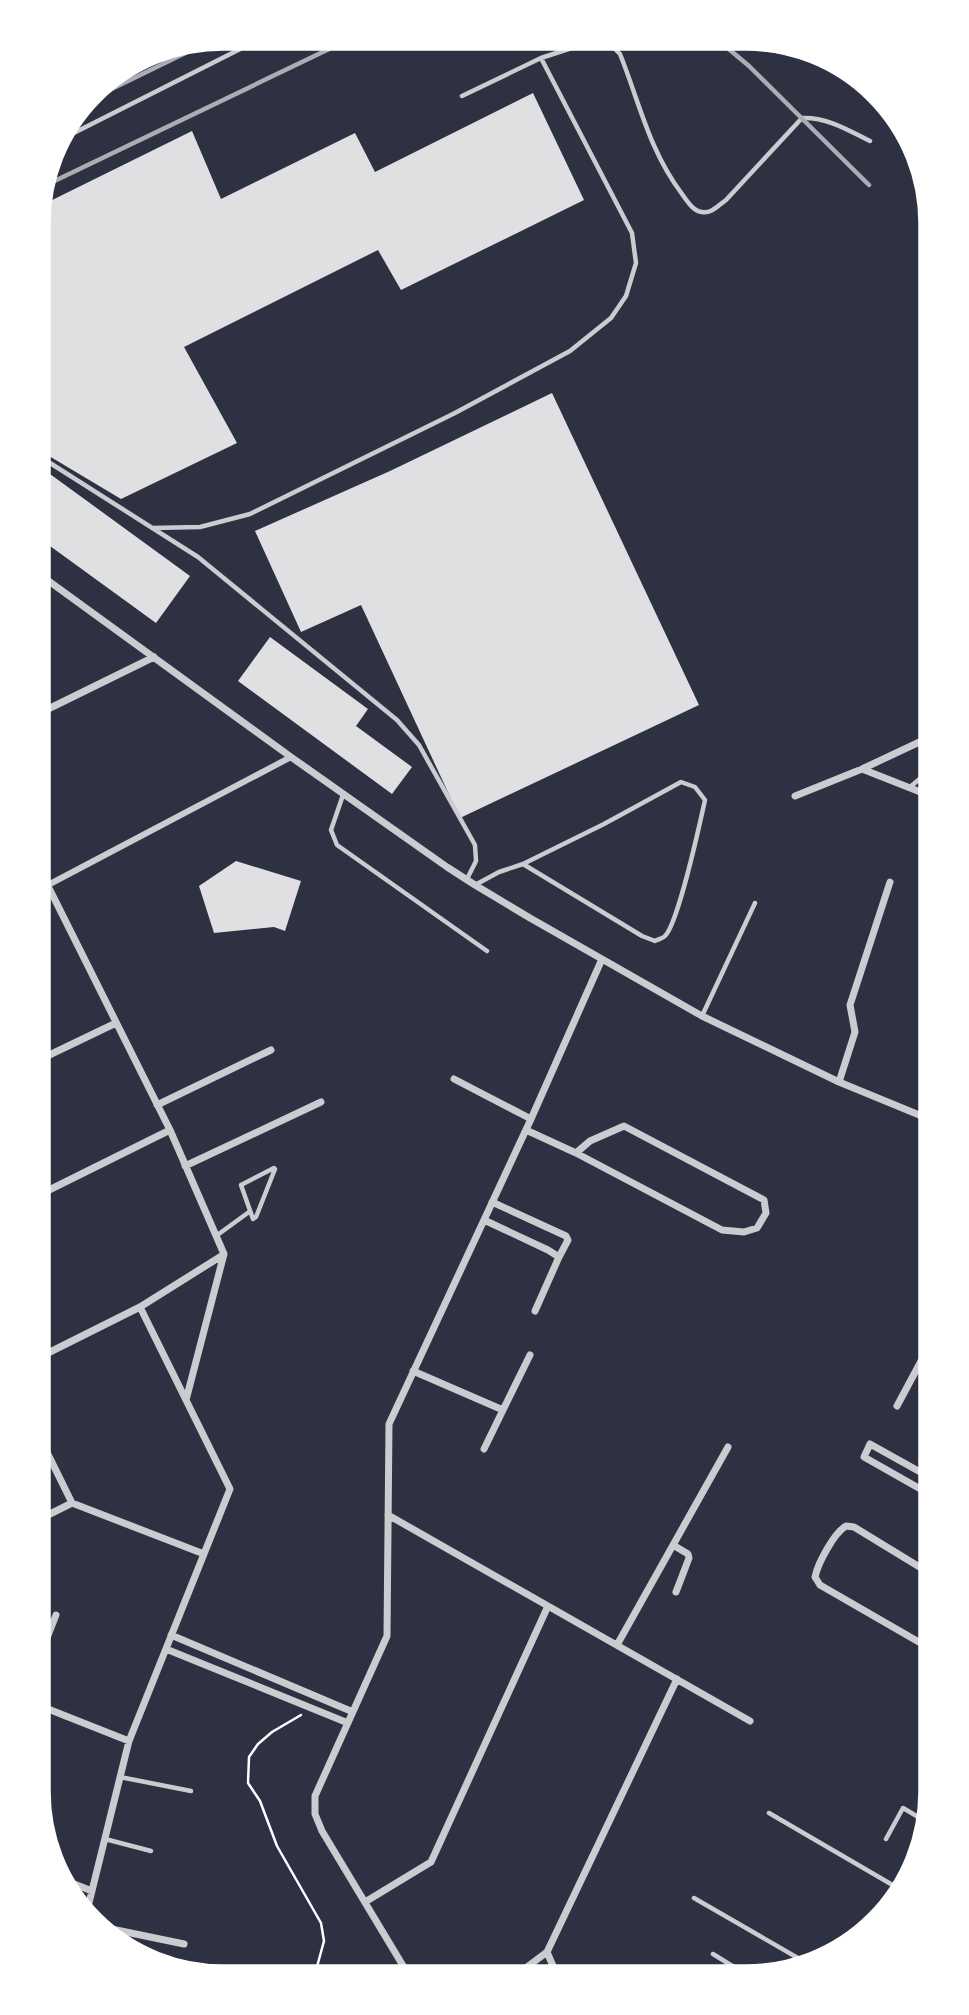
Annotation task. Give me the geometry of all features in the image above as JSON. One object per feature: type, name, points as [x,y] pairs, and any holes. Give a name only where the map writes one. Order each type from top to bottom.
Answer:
[{"type":"street","points":[[49,581],[291,757],[475,885],[702,1016],[839,1082],[920,1115]]},
{"type":"street","points":[[49,709],[154,657]]},
{"type":"street","points":[[795,796],[920,742]]},
{"type":"street","points":[[49,883],[291,757]]},
{"type":"street","points":[[862,769],[920,792]]},
{"type":"street","points":[[839,1082],[855,1032],[850,1005],[891,882]]},
{"type":"street","points":[[49,896],[170,1130],[224,1254],[186,1401]]},
{"type":"street","points":[[403,1966],[322,1831],[314,1814],[315,1796],[387,1636],[389,1424],[526,1130],[602,959]]},
{"type":"street","points":[[49,1055],[116,1023]]},
{"type":"street","points":[[157,1105],[271,1050]]},
{"type":"street","points":[[454,1079],[531,1119]]},
{"type":"street","points":[[185,1166],[321,1102]]},
{"type":"street","points":[[526,1130],[576,1153],[722,1230],[744,1233],[757,1228],[766,1213],[764,1200],[624,1126],[590,1141],[576,1153]]},
{"type":"street","points":[[49,1190],[170,1130]]},
{"type":"street","points":[[492,1202],[566,1236],[568,1240],[535,1311]]},
{"type":"street","points":[[484,1220],[559,1257]]},
{"type":"street","points":[[49,1352],[140,1307],[224,1254]]},
{"type":"street","points":[[89,1903],[129,1741],[230,1489],[140,1307]]},
{"type":"street","points":[[484,1449],[530,1355]]},
{"type":"street","points":[[897,1406],[920,1363]]},
{"type":"street","points":[[413,1371],[503,1410]]},
{"type":"street","points":[[920,1472],[870,1444],[864,1457],[920,1489]]},
{"type":"street","points":[[617,1645],[728,1447]]},
{"type":"street","points":[[49,1456],[72,1503],[204,1554]]},
{"type":"street","points":[[49,1514],[72,1503]]},
{"type":"street","points":[[388,1515],[750,1721]]},
{"type":"street","points":[[920,1567],[854,1527],[846,1526],[839,1530],[815,1577],[820,1585],[920,1643]]},
{"type":"street","points":[[673,1545],[688,1554],[689,1558],[676,1592]]},
{"type":"street","points":[[365,1902],[431,1862],[548,1606]]},
{"type":"street","points":[[49,1633],[56,1615]]},
{"type":"street","points":[[171,1635],[353,1712]]},
{"type":"street","points":[[166,1649],[348,1723]]},
{"type":"street","points":[[528,1966],[547,1952],[677,1679]]},
{"type":"street","points":[[49,1709],[129,1741]]},
{"type":"street","points":[[76,1885],[92,1891]]},
{"type":"street","points":[[117,1930],[184,1944]]},
{"type":"street","points":[[547,1952],[553,1966]]},
{"type":"lane","points":[[74,133],[240,49]]},
{"type":"lane","points":[[462,96],[541,58],[569,49]]},
{"type":"lane","points":[[615,49],[620,54],[654,149],[693,208],[702,212],[712,211],[726,200],[802,118],[827,121],[870,141]]},
{"type":"lane","points":[[152,528],[200,527],[250,514],[455,413],[559,357],[611,318],[626,296],[636,263],[632,233],[541,58]]},
{"type":"lane","points":[[49,462],[198,557],[397,720],[419,745],[475,845],[476,861],[467,880]]},
{"type":"lane","points":[[909,787],[920,779]]},
{"type":"lane","points":[[475,885],[604,824],[681,782],[695,787],[705,800],[670,927],[664,937],[655,941],[642,936],[523,864]]},
{"type":"lane","points":[[343,794],[331,830],[337,845],[487,951]]},
{"type":"lane","points":[[702,1016],[755,903]]},
{"type":"lane","points":[[274,1168],[255,1219],[249,1212],[240,1185],[274,1168]]},
{"type":"lane","points":[[216,1236],[249,1212]]},
{"type":"lane","points":[[120,1777],[191,1791]]},
{"type":"lane","points":[[886,1839],[903,1808],[918,1817]]},
{"type":"lane","points":[[769,1813],[890,1889]]},
{"type":"lane","points":[[105,1839],[151,1851]]},
{"type":"lane","points":[[694,1898],[798,1958]]},
{"type":"lane","points":[[713,1954],[732,1966]]},
{"type":"path","points":[[313,1709],[272,1732],[258,1744],[249,1758],[248,1783],[260,1801],[277,1846],[321,1923],[324,1941],[317,1966]]},
{"type":"building","points":[[533,93],[584,200],[401,290],[378,250],[184,347],[237,443],[121,499],[49,456],[50,201],[192,131],[221,199],[355,133],[375,172]]},
{"type":"building","points":[[552,393],[699,705],[460,818],[361,605],[301,632],[255,531],[390,471]]},
{"type":"building","points":[[49,473],[190,576],[156,623],[49,545]]},
{"type":"building","points":[[270,637],[368,709],[356,726],[412,767],[392,794],[238,681]]},
{"type":"building","points":[[236,861],[301,881],[285,931],[274,927],[214,933],[199,886]]},
{"type":"railway","points":[[54,181],[329,49]]},
{"type":"railway","points":[[729,49],[869,185]]},
{"type":"railway","points":[[112,89],[185,53]]}]
